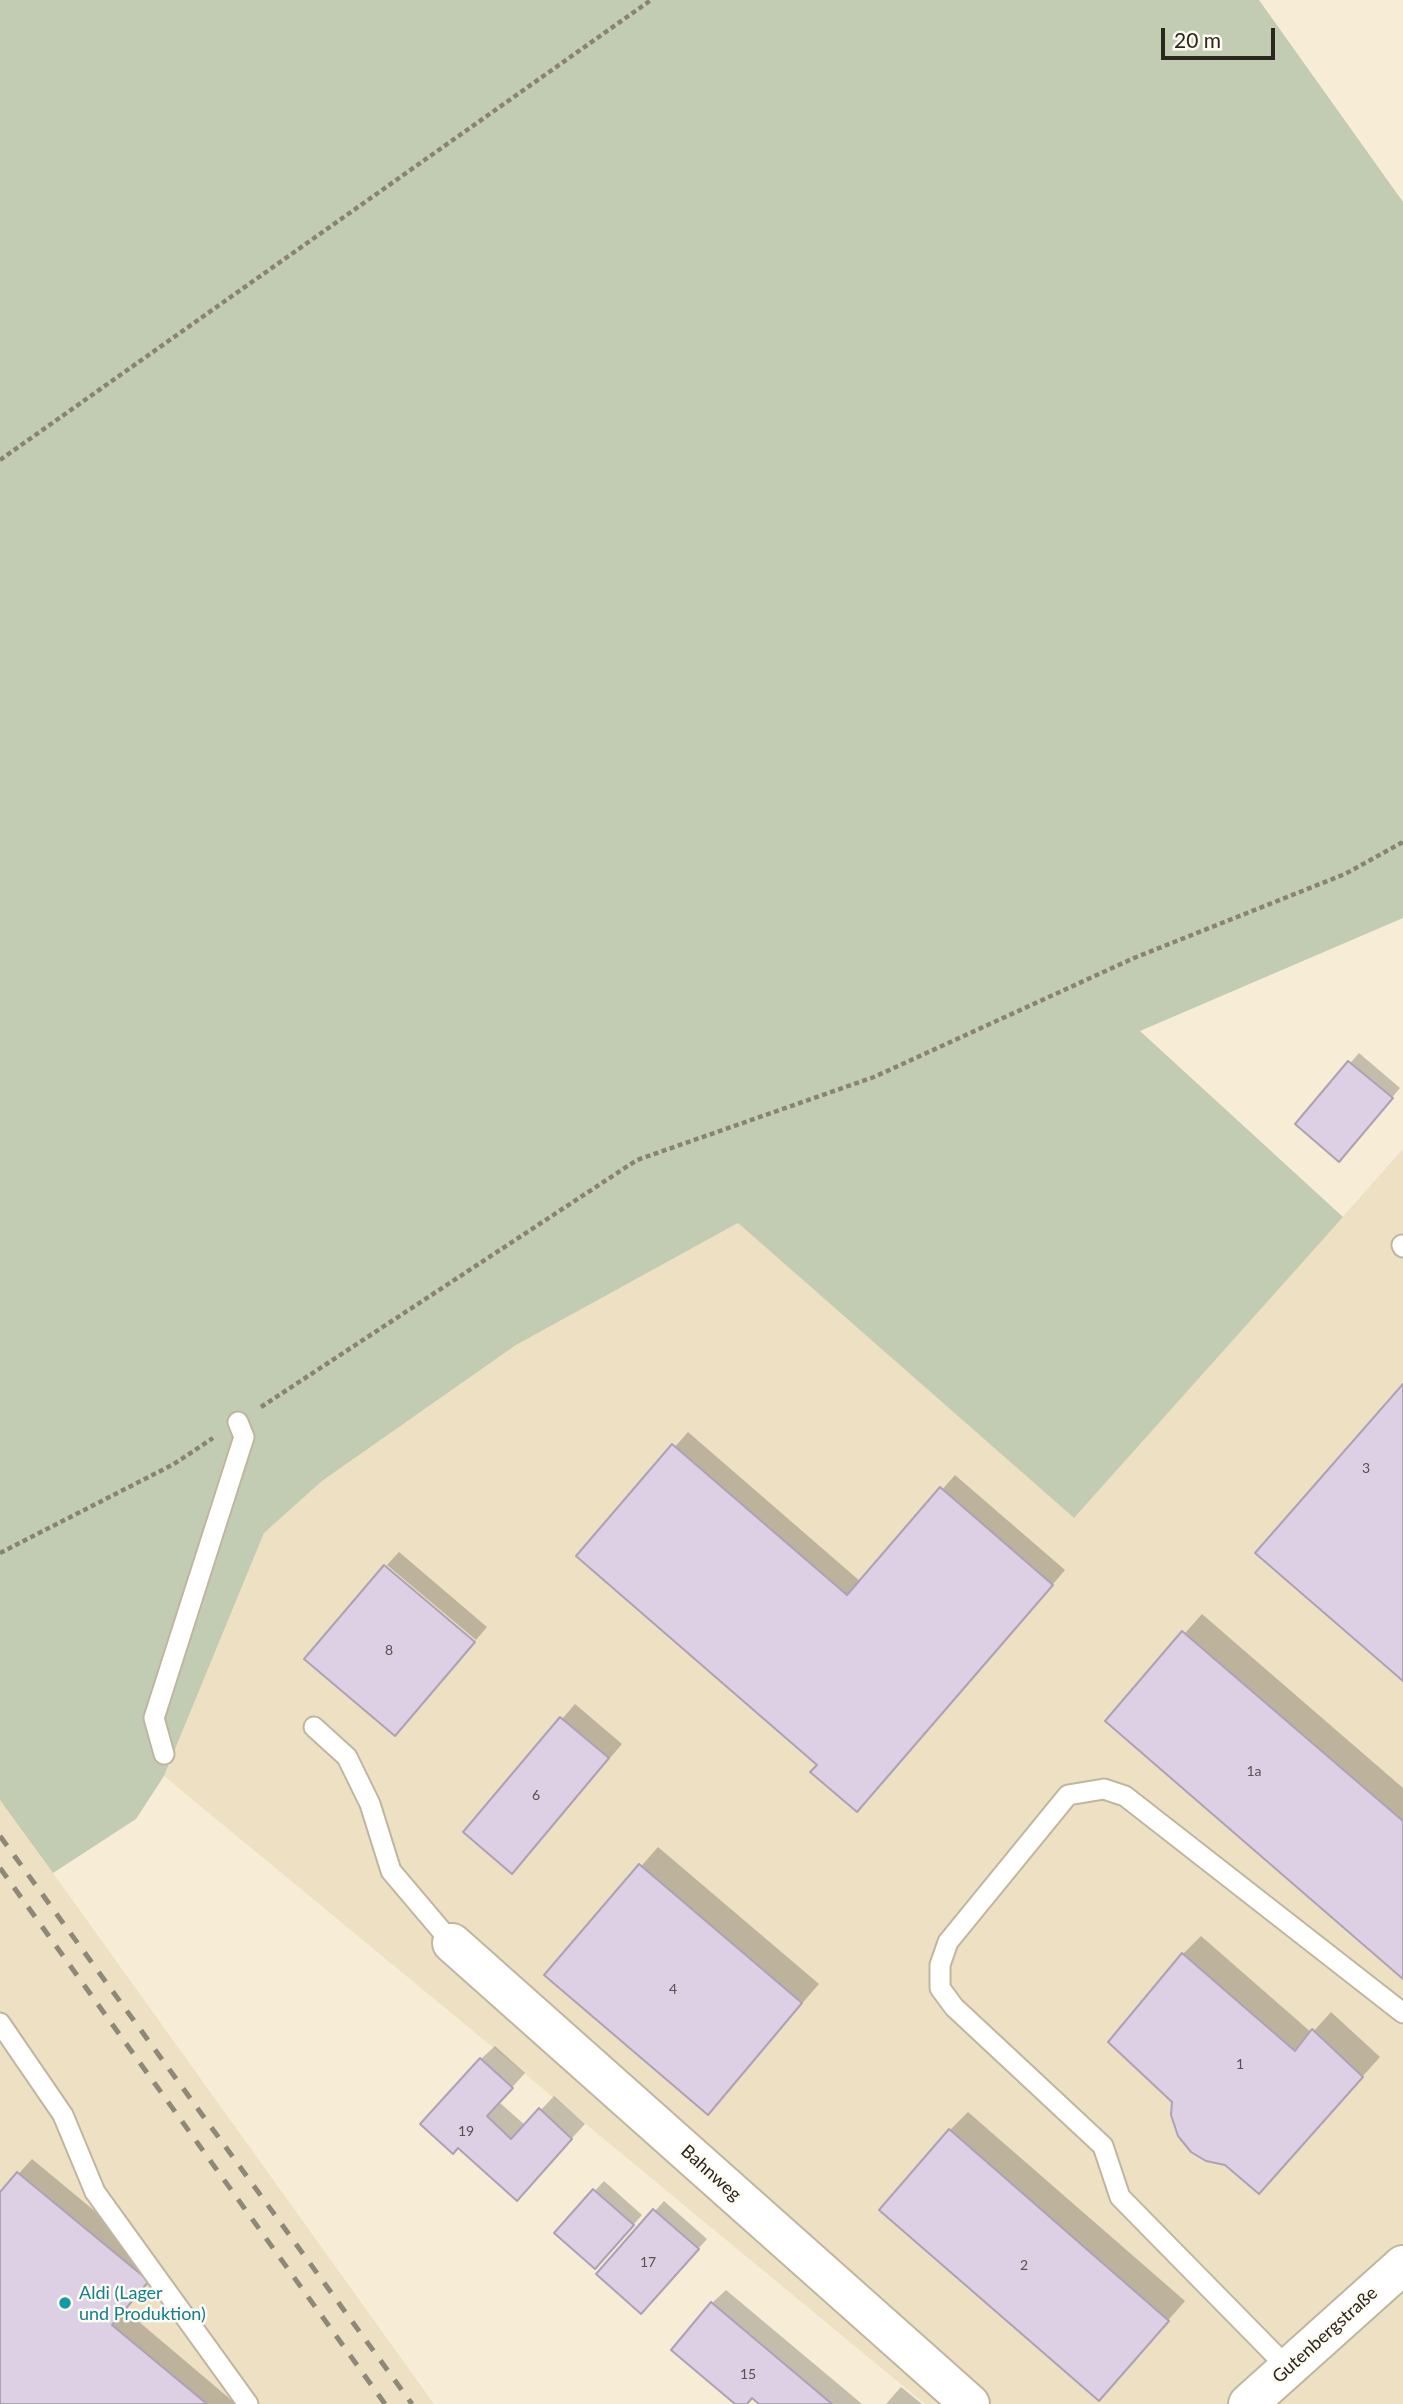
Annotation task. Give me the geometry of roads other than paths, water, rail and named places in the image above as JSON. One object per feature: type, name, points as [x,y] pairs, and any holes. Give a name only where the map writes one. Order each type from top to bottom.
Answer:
[{"type":"street","name":"Bahnweg","points":[[452,1943],[970,2404]]},
{"type":"street","name":"Gutenbergstraße","points":[[1248,2404],[1403,2265]]},
{"type":"lane","points":[[164,1754],[154,1718],[244,1437],[238,1422]]},
{"type":"lane","points":[[314,1727],[347,1757],[370,1804],[391,1871],[452,1943]]},
{"type":"lane","points":[[1288,2368],[1120,2197],[1103,2146],[954,2007],[940,1988],[940,1965],[948,1942],[1068,1795],[1104,1788],[1125,1796],[1403,2014]]},
{"type":"lane","points":[[0,2023],[63,2115],[95,2192],[248,2404]]},
{"type":"railway","points":[[0,1836],[412,2404]]},
{"type":"railway","points":[[0,1868],[385,2404]]},
{"type":"place","name":"Aldi (Lager und Produktion)","points":[[65,2303]]}]
